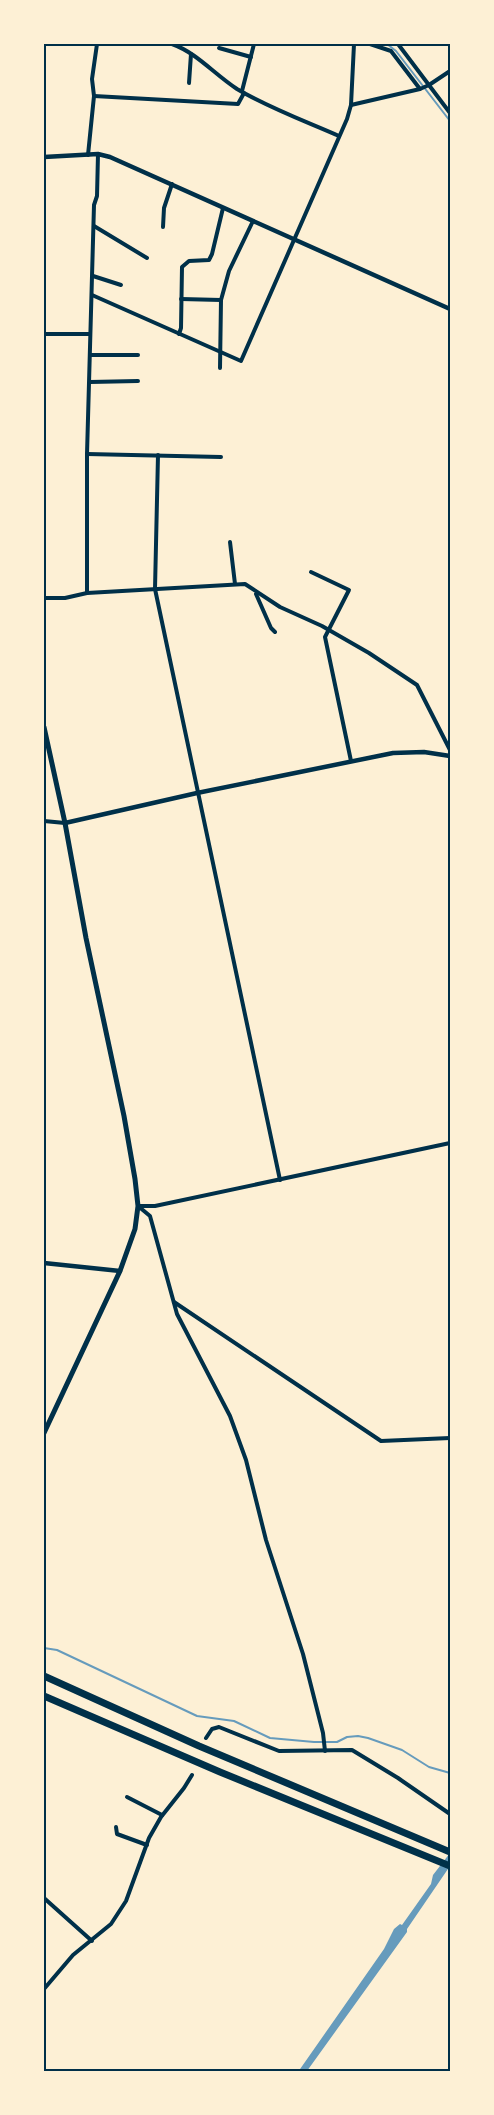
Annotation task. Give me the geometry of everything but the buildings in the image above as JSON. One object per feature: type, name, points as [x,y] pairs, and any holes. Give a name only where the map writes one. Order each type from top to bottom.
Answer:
[{"type":"highway","points":[[44,1676],[199,1746],[450,1852]]},
{"type":"highway","points":[[44,1696],[450,1866]]},
{"type":"main road","points":[[44,727],[124,1116],[138,1206],[135,1229],[120,1271],[44,1433]]},
{"type":"street","points":[[88,156],[94,96],[92,79],[97,44]]},
{"type":"street","points":[[172,44],[191,53],[243,92],[339,136]]},
{"type":"street","points":[[94,96],[237,104],[243,92],[254,44]]},
{"type":"street","points":[[92,295],[241,361],[351,105],[354,44]]},
{"type":"street","points":[[370,44],[391,51],[424,87],[448,107],[450,113]]},
{"type":"street","points":[[398,44],[424,87]]},
{"type":"street","points":[[450,44],[450,54]]},
{"type":"street","points":[[219,48],[250,57]]},
{"type":"street","points":[[189,83],[191,53]]},
{"type":"street","points":[[351,105],[424,87],[450,71]]},
{"type":"street","points":[[87,593],[90,334],[98,154]]},
{"type":"street","points":[[44,157],[98,154],[110,157],[450,309]]},
{"type":"street","points":[[163,227],[164,208],[173,184]]},
{"type":"street","points":[[179,334],[182,328],[182,267],[189,261],[209,260],[223,208]]},
{"type":"street","points":[[220,368],[221,300],[229,271],[253,221]]},
{"type":"street","points":[[94,225],[147,258]]},
{"type":"street","points":[[93,276],[121,285]]},
{"type":"street","points":[[181,298],[221,300]]},
{"type":"street","points":[[44,334],[90,334]]},
{"type":"street","points":[[90,356],[138,355]]},
{"type":"street","points":[[90,382],[138,381]]},
{"type":"street","points":[[87,454],[220,457]]},
{"type":"street","points":[[158,455],[155,589],[280,1180]]},
{"type":"street","points":[[230,542],[236,584]]},
{"type":"street","points":[[311,572],[349,590],[325,637],[351,761]]},
{"type":"street","points":[[44,598],[65,598],[87,593],[245,584],[280,607],[328,630],[417,685],[450,750]]},
{"type":"street","points":[[256,593],[271,628],[275,632]]},
{"type":"street","points":[[44,821],[65,823],[351,761],[410,752],[450,756]]},
{"type":"street","points":[[138,1206],[155,1206],[450,1143]]},
{"type":"street","points":[[138,1206],[150,1216],[173,1302],[230,1416],[246,1460],[266,1540],[303,1654],[323,1733],[325,1750]]},
{"type":"street","points":[[44,1263],[120,1271]]},
{"type":"street","points":[[173,1302],[381,1441],[450,1438]]},
{"type":"street","points":[[206,1737],[212,1729],[219,1727],[279,1751],[352,1750],[450,1814]]},
{"type":"street","points":[[44,1989],[73,1956],[111,1924],[126,1901],[147,1845],[162,1815],[192,1775]]},
{"type":"street","points":[[127,1797],[162,1815]]},
{"type":"street","points":[[116,1827],[117,1833],[147,1845]]},
{"type":"street","points":[[44,1898],[92,1941]]},
{"type":"water","points":[[450,1853],[450,1866],[407,1932],[307,2071],[298,2072],[384,1949],[394,1929],[402,1925],[431,1884],[433,1875]]},
{"type":"waterway","points":[[387,44],[396,51],[450,121]]},
{"type":"waterway","points":[[44,1648],[57,1650],[197,1716],[234,1721],[270,1738],[314,1742],[337,1742],[347,1737],[358,1736],[368,1738],[402,1750],[429,1767],[450,1773]]}]
